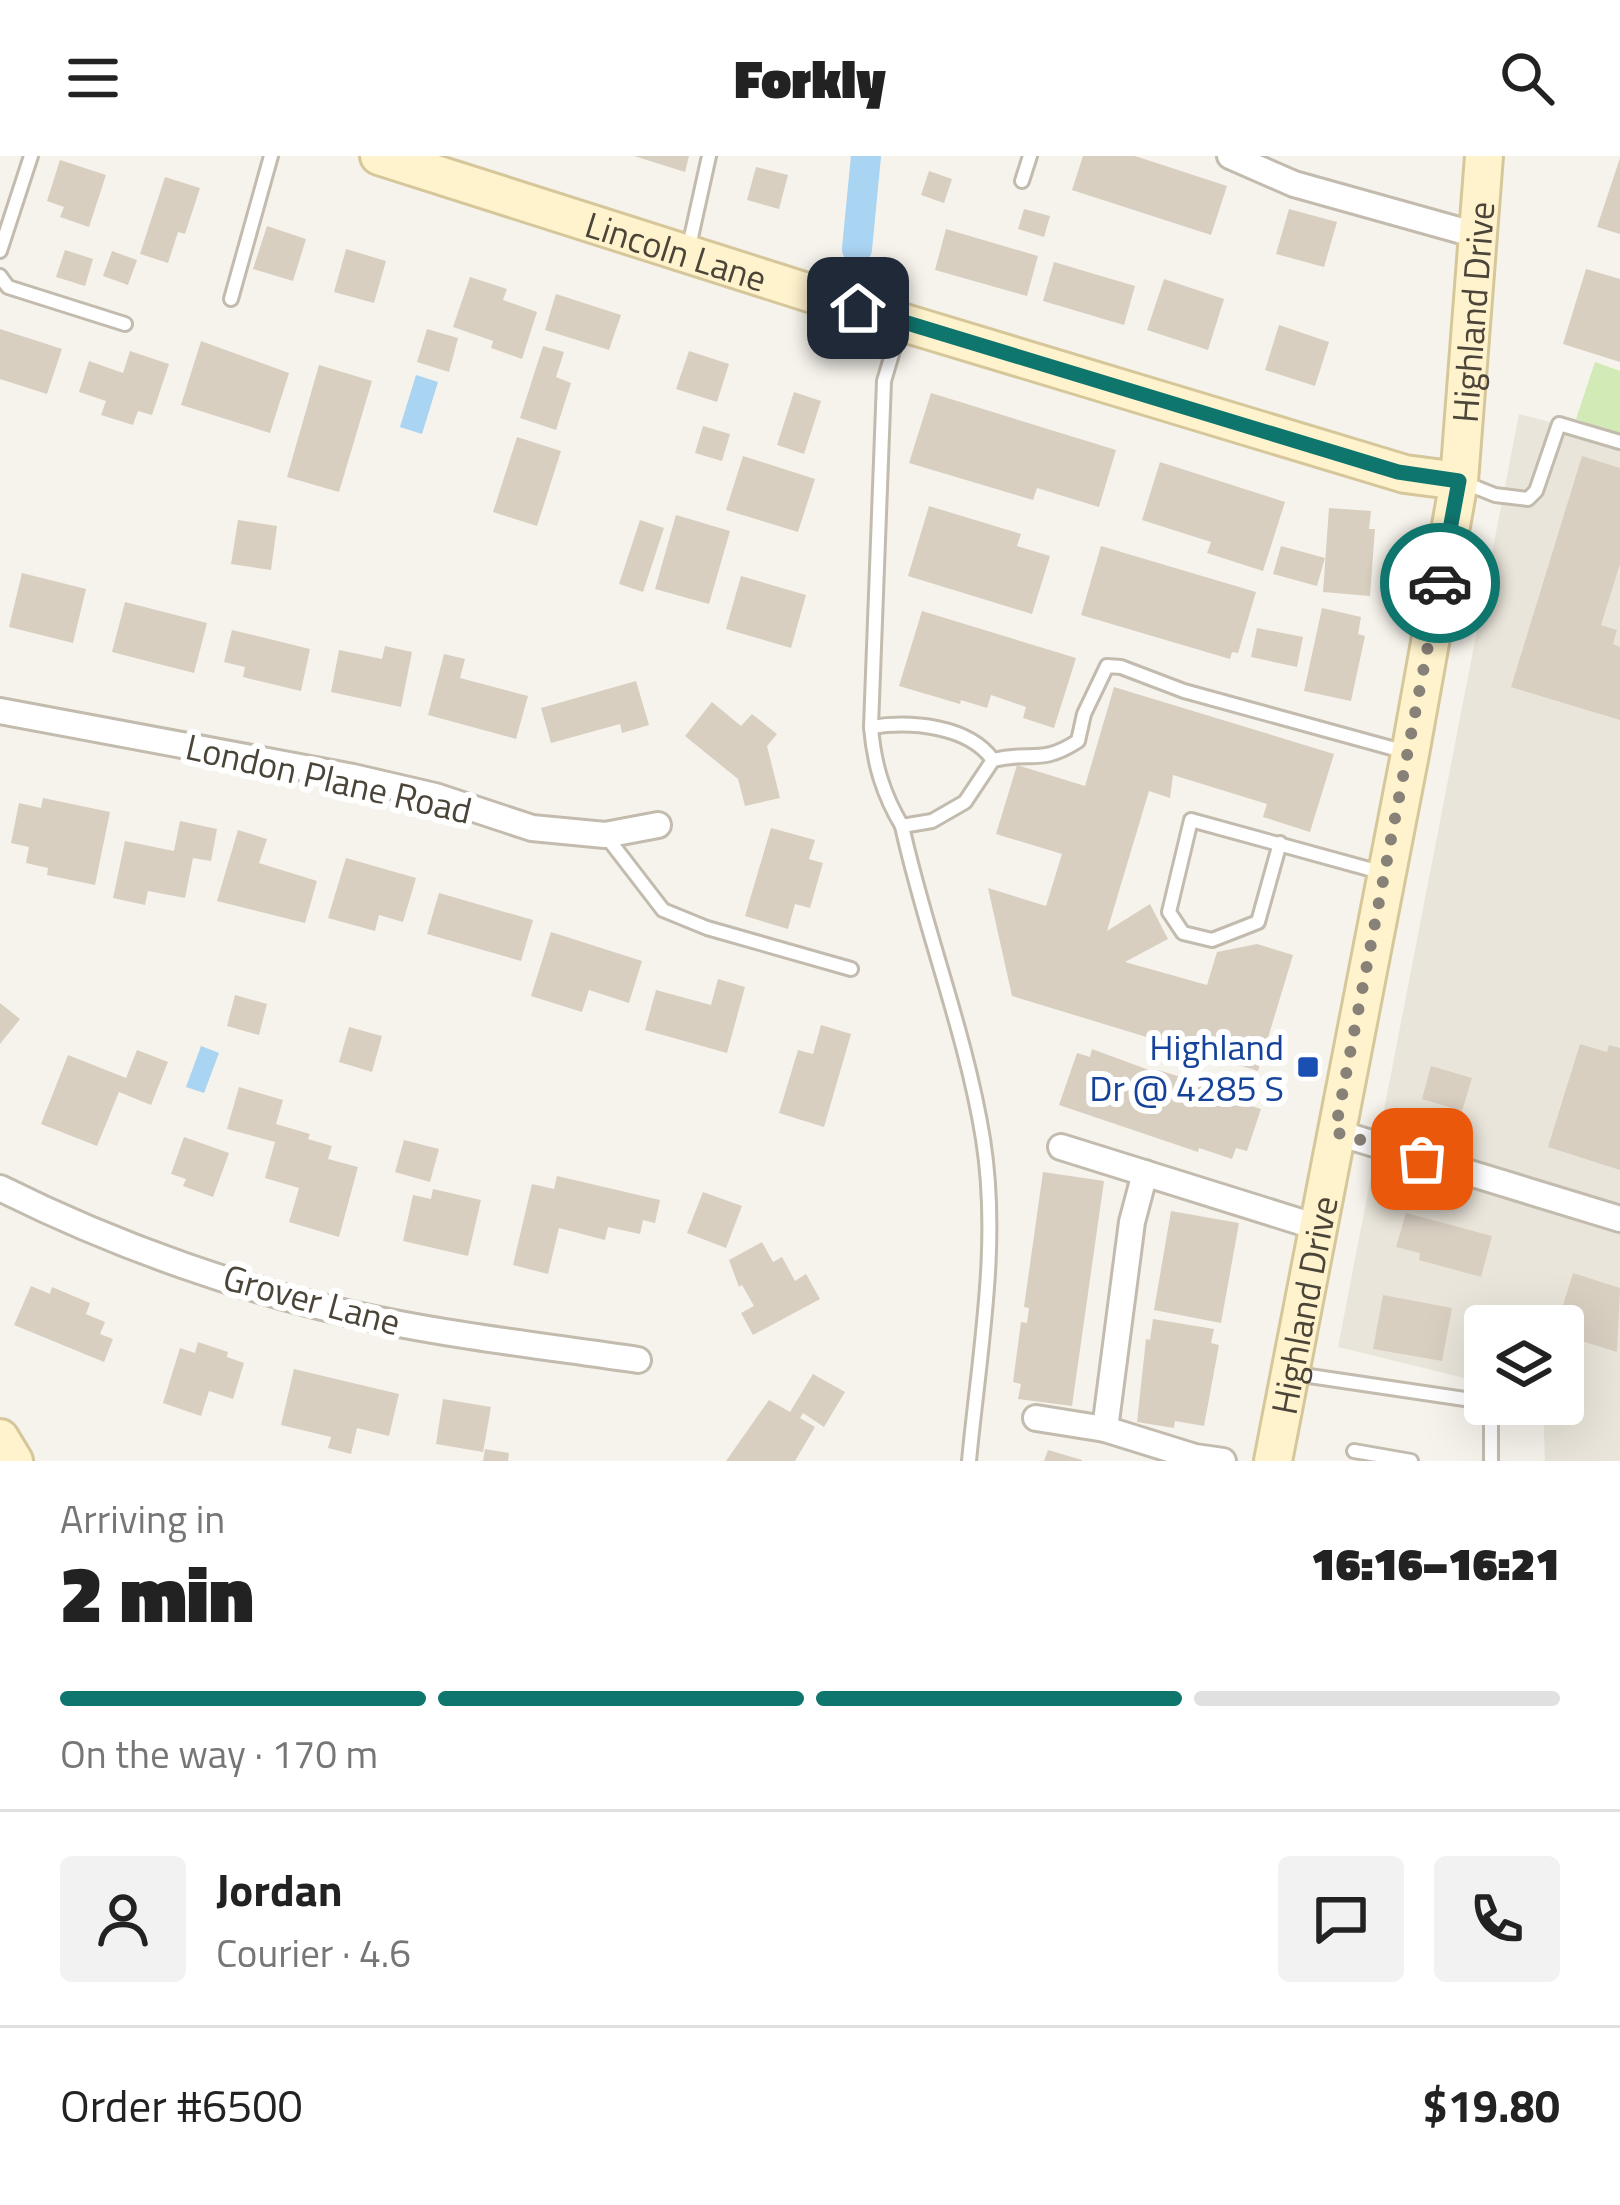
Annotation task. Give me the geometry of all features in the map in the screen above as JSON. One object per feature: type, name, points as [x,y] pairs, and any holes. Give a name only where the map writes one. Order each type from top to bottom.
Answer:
[{"type":"main road","name":"Lincoln Lane","points":[[379,156],[901,322],[1405,474],[1459,481]]},
{"type":"main road","name":"Highland Drive","points":[[1273,1461],[1459,481],[1484,156]]},
{"type":"street","points":[[1230,156],[1294,184],[1480,236]]},
{"type":"street","name":"London Plane Road","points":[[0,711],[352,776],[435,796],[532,828],[605,835],[658,825]]},
{"type":"street","points":[[1335,1132],[1620,1219]]},
{"type":"street","points":[[1060,1147],[1317,1227]]},
{"type":"street","points":[[1105,1429],[1132,1222],[1145,1173]]},
{"type":"street","name":"Grover Lane","points":[[0,1188],[133,1245],[248,1286],[374,1319],[638,1360]]},
{"type":"street","points":[[1036,1418],[1105,1429],[1223,1461]]},
{"type":"lane","points":[[0,251],[31,156]]},
{"type":"lane","points":[[231,299],[271,156]]},
{"type":"lane","points":[[688,252],[709,156]]},
{"type":"lane","points":[[1022,181],[1030,156]]},
{"type":"lane","points":[[0,276],[8,287],[124,324]]},
{"type":"lane","points":[[901,322],[884,381],[871,727],[886,799],[902,826],[950,998],[983,1138],[991,1226],[969,1461]]},
{"type":"lane","points":[[1459,481],[1496,495],[1528,499],[1536,490],[1559,424],[1620,442]]},
{"type":"lane","points":[[902,826],[932,821],[965,802],[993,760],[1054,757],[1078,741],[1084,714],[1107,666],[1410,754]]},
{"type":"lane","points":[[871,727],[901,722],[946,731],[982,745],[993,760]]},
{"type":"lane","points":[[1280,843],[1258,922],[1212,940],[1183,933],[1168,911],[1191,820],[1280,843],[1387,874]]},
{"type":"lane","points":[[605,835],[662,910],[707,928],[850,969]]},
{"type":"lane","points":[[1289,1372],[1464,1399]]},
{"type":"lane","points":[[1490,1425],[1492,1461]]},
{"type":"lane","points":[[1354,1450],[1412,1461]]},
{"type":"shaded area","points":[[1519,414],[1620,440],[1620,1461],[1545,1461],[1544,1425],[1584,1425],[1584,1305],[1464,1305],[1464,1378],[1338,1347]]},
{"type":"green space","points":[[1595,362],[1620,371],[1620,434],[1576,419]]},
{"type":"water","points":[[416,375],[438,382],[422,434],[400,427]]},
{"type":"water","points":[[201,1046],[219,1053],[204,1093],[186,1087]]},
{"type":"building","points":[[634,156],[689,156],[685,172]]},
{"type":"building","points":[[1083,156],[1135,156],[1227,186],[1211,235],[1072,190]]},
{"type":"building","points":[[1620,158],[1620,234],[1597,227]]},
{"type":"building","points":[[60,160],[106,175],[89,227],[60,217],[64,207],[47,201]]},
{"type":"building","points":[[756,167],[788,175],[779,209],[747,200]]},
{"type":"building","points":[[929,171],[952,179],[944,203],[921,195]]},
{"type":"building","points":[[165,177],[200,188],[185,234],[178,232],[168,263],[140,254]]},
{"type":"building","points":[[1024,209],[1050,216],[1044,237],[1018,229]]},
{"type":"building","points":[[1289,209],[1337,222],[1324,267],[1276,254]]},
{"type":"building","points":[[267,226],[306,239],[293,281],[253,269]]},
{"type":"building","points":[[946,229],[1038,256],[1027,296],[935,270]]},
{"type":"building","points":[[346,249],[386,261],[374,303],[334,292]]},
{"type":"building","points":[[65,250],[93,259],[85,286],[56,277]]},
{"type":"building","points":[[112,251],[137,260],[128,285],[103,276]]},
{"type":"building","points":[[1054,262],[1135,286],[1124,325],[1043,301]]},
{"type":"building","points":[[1586,269],[1620,279],[1620,362],[1563,344]]},
{"type":"building","points":[[470,277],[507,289],[503,300],[537,312],[522,359],[491,348],[493,341],[453,327]]},
{"type":"building","points":[[1164,279],[1224,299],[1208,350],[1147,330]]},
{"type":"building","points":[[556,294],[621,315],[609,350],[545,330]]},
{"type":"building","points":[[1279,325],[1329,342],[1315,386],[1265,370]]},
{"type":"building","points":[[0,329],[62,349],[47,394],[0,379]]},
{"type":"building","points":[[427,329],[458,338],[449,372],[417,362]]},
{"type":"building","points":[[201,341],[289,373],[270,433],[181,405]]},
{"type":"building","points":[[543,346],[564,352],[556,377],[571,383],[556,430],[520,418]]},
{"type":"building","points":[[130,351],[169,364],[152,415],[138,411],[133,425],[101,415],[106,401],[79,392],[89,361],[123,373]]},
{"type":"building","points":[[689,351],[729,364],[717,402],[676,389]]},
{"type":"building","points":[[319,365],[372,381],[339,492],[287,477]]},
{"type":"building","points":[[794,392],[821,401],[804,454],[777,445]]},
{"type":"building","points":[[931,393],[1116,450],[1099,507],[1037,488],[1033,500],[909,463]]},
{"type":"building","points":[[703,426],[730,434],[722,461],[695,453]]},
{"type":"building","points":[[517,437],[561,451],[537,526],[493,512]]},
{"type":"building","points":[[743,456],[815,479],[798,532],[726,510]]},
{"type":"building","points":[[1582,456],[1620,468],[1620,564],[1601,625],[1617,630],[1613,644],[1620,647],[1620,720],[1511,687]]},
{"type":"building","points":[[1160,462],[1285,502],[1263,571],[1207,553],[1211,542],[1142,520]]},
{"type":"building","points":[[929,506],[1021,534],[1017,546],[1050,556],[1032,614],[908,576]]},
{"type":"building","points":[[1329,508],[1371,511],[1369,529],[1375,529],[1370,596],[1323,592]]},
{"type":"building","points":[[676,515],[730,531],[709,604],[655,589]]},
{"type":"building","points":[[238,520],[277,526],[271,570],[231,564]]},
{"type":"building","points":[[640,520],[664,528],[643,592],[619,584]]},
{"type":"building","points":[[1101,546],[1256,592],[1238,653],[1232,652],[1230,659],[1081,615]]},
{"type":"building","points":[[1281,546],[1325,558],[1317,586],[1273,574]]},
{"type":"building","points":[[22,573],[86,589],[73,643],[9,627]]},
{"type":"building","points":[[741,576],[806,595],[791,648],[726,629]]},
{"type":"building","points":[[125,602],[207,623],[194,673],[112,652]]},
{"type":"building","points":[[1322,608],[1361,617],[1358,634],[1365,636],[1351,701],[1304,691]]},
{"type":"building","points":[[922,611],[1076,658],[1054,728],[1023,718],[1026,707],[991,695],[987,708],[899,686]]},
{"type":"building","points":[[1257,628],[1303,637],[1297,667],[1251,657]]},
{"type":"building","points":[[232,630],[310,649],[301,691],[243,677],[245,667],[224,662]]},
{"type":"building","points":[[385,646],[412,652],[401,707],[331,692],[339,650],[382,659]]},
{"type":"building","points":[[444,654],[465,659],[460,678],[528,696],[516,739],[428,715]]},
{"type":"building","points":[[636,681],[649,725],[622,733],[620,724],[551,743],[541,708]]},
{"type":"building","points":[[1114,687],[1334,754],[1310,832],[1263,817],[1267,804],[1173,775],[1170,798],[1149,791],[1107,931],[1150,904],[1168,939],[1125,962],[1207,985],[1217,952],[1257,944],[1293,955],[1258,1071],[1012,996],[988,888],[1046,906],[1062,854],[996,834],[1017,765],[1085,786]]},
{"type":"building","points":[[712,702],[741,726],[752,714],[777,734],[767,746],[780,798],[745,806],[738,779],[685,736]]},
{"type":"building","points":[[43,798],[110,812],[95,885],[47,875],[48,868],[26,863],[29,847],[11,843],[19,803],[41,808]]},
{"type":"building","points":[[180,821],[217,829],[211,861],[193,858],[185,898],[148,891],[145,905],[113,898],[125,841],[174,851]]},
{"type":"building","points":[[771,828],[815,840],[809,859],[823,863],[810,908],[795,904],[788,929],[745,916]]},
{"type":"building","points":[[238,830],[267,839],[259,863],[317,881],[305,923],[217,901]]},
{"type":"building","points":[[346,858],[416,878],[403,922],[379,915],[375,931],[328,918]]},
{"type":"building","points":[[439,893],[533,920],[521,961],[427,934]]},
{"type":"building","points":[[551,932],[642,961],[629,1003],[589,990],[582,1012],[531,996]]},
{"type":"building","points":[[718,979],[745,987],[727,1053],[645,1030],[656,990],[711,1005]]},
{"type":"building","points":[[235,995],[267,1004],[259,1035],[227,1026]]},
{"type":"building","points":[[0,1003],[20,1019],[0,1044]]},
{"type":"building","points":[[821,1025],[851,1034],[824,1127],[779,1113],[798,1050],[813,1054]]},
{"type":"building","points":[[349,1027],[382,1036],[372,1072],[339,1062]]},
{"type":"building","points":[[1580,1044],[1607,1052],[1609,1045],[1620,1048],[1620,1170],[1548,1147]]},
{"type":"building","points":[[1092,1049],[1157,1073],[1244,1096],[1242,1103],[1261,1109],[1247,1151],[1236,1148],[1232,1159],[1199,1148],[1198,1152],[1059,1105],[1077,1053],[1090,1057]]},
{"type":"building","points":[[137,1050],[168,1062],[151,1105],[119,1092],[97,1146],[41,1124],[68,1055],[126,1078]]},
{"type":"building","points":[[1431,1066],[1472,1078],[1462,1111],[1422,1099]]},
{"type":"building","points":[[239,1087],[283,1100],[276,1124],[310,1134],[308,1139],[332,1146],[328,1159],[358,1167],[339,1237],[289,1222],[299,1188],[265,1178],[275,1142],[227,1129]]},
{"type":"building","points":[[184,1137],[229,1153],[213,1197],[183,1186],[186,1179],[171,1174]]},
{"type":"building","points":[[404,1140],[439,1149],[430,1182],[395,1172]]},
{"type":"building","points":[[1043,1172],[1104,1181],[1072,1406],[1018,1399],[1021,1384],[1013,1382],[1021,1322],[1027,1323],[1029,1308],[1024,1307]]},
{"type":"building","points":[[557,1176],[660,1200],[655,1223],[643,1220],[640,1234],[608,1227],[605,1240],[559,1228],[548,1274],[513,1265],[532,1184],[554,1189]]},
{"type":"building","points":[[433,1189],[481,1200],[468,1256],[403,1241],[413,1195],[431,1199]]},
{"type":"building","points":[[703,1192],[742,1206],[726,1248],[687,1233]]},
{"type":"building","points":[[1171,1211],[1239,1223],[1221,1323],[1154,1310]]},
{"type":"building","points":[[1406,1213],[1492,1236],[1481,1277],[1419,1260],[1420,1253],[1396,1247]]},
{"type":"building","points":[[762,1242],[773,1262],[782,1257],[795,1281],[806,1274],[820,1299],[753,1335],[741,1313],[754,1306],[739,1287],[729,1260]]},
{"type":"building","points":[[1573,1273],[1620,1288],[1617,1352],[1584,1342],[1584,1305],[1563,1305]]},
{"type":"building","points":[[31,1286],[50,1294],[52,1287],[90,1303],[86,1314],[105,1322],[100,1334],[113,1339],[104,1362],[14,1325]]},
{"type":"building","points":[[1383,1295],[1452,1308],[1442,1361],[1373,1349]]},
{"type":"building","points":[[1153,1319],[1214,1329],[1211,1343],[1219,1345],[1204,1426],[1175,1421],[1174,1428],[1137,1422],[1146,1339],[1150,1340]]},
{"type":"building","points":[[198,1342],[244,1363],[233,1399],[209,1391],[201,1416],[163,1403],[180,1348],[195,1353]]},
{"type":"building","points":[[294,1369],[399,1394],[389,1436],[357,1428],[351,1454],[328,1448],[331,1437],[281,1425]]},
{"type":"building","points":[[813,1374],[845,1392],[824,1427],[803,1413],[800,1418],[815,1427],[795,1461],[726,1461],[769,1400],[790,1412]]},
{"type":"building","points":[[443,1399],[491,1407],[483,1452],[436,1444]]},
{"type":"building","points":[[485,1449],[509,1453],[508,1461],[483,1461]]},
{"type":"building","points":[[1048,1450],[1082,1460],[1082,1461],[1044,1461]]},
{"type":"waterway","points":[[857,249],[866,156]]},
{"type":"way so far","points":[[1422,1159],[1335,1132],[1440,583]]},
{"type":"place","name":"Highland Dr @ 4285 S","points":[[1308,1067]]},
{"type":"route","points":[[858,308],[1398,472],[1459,481],[1440,583]]}]
